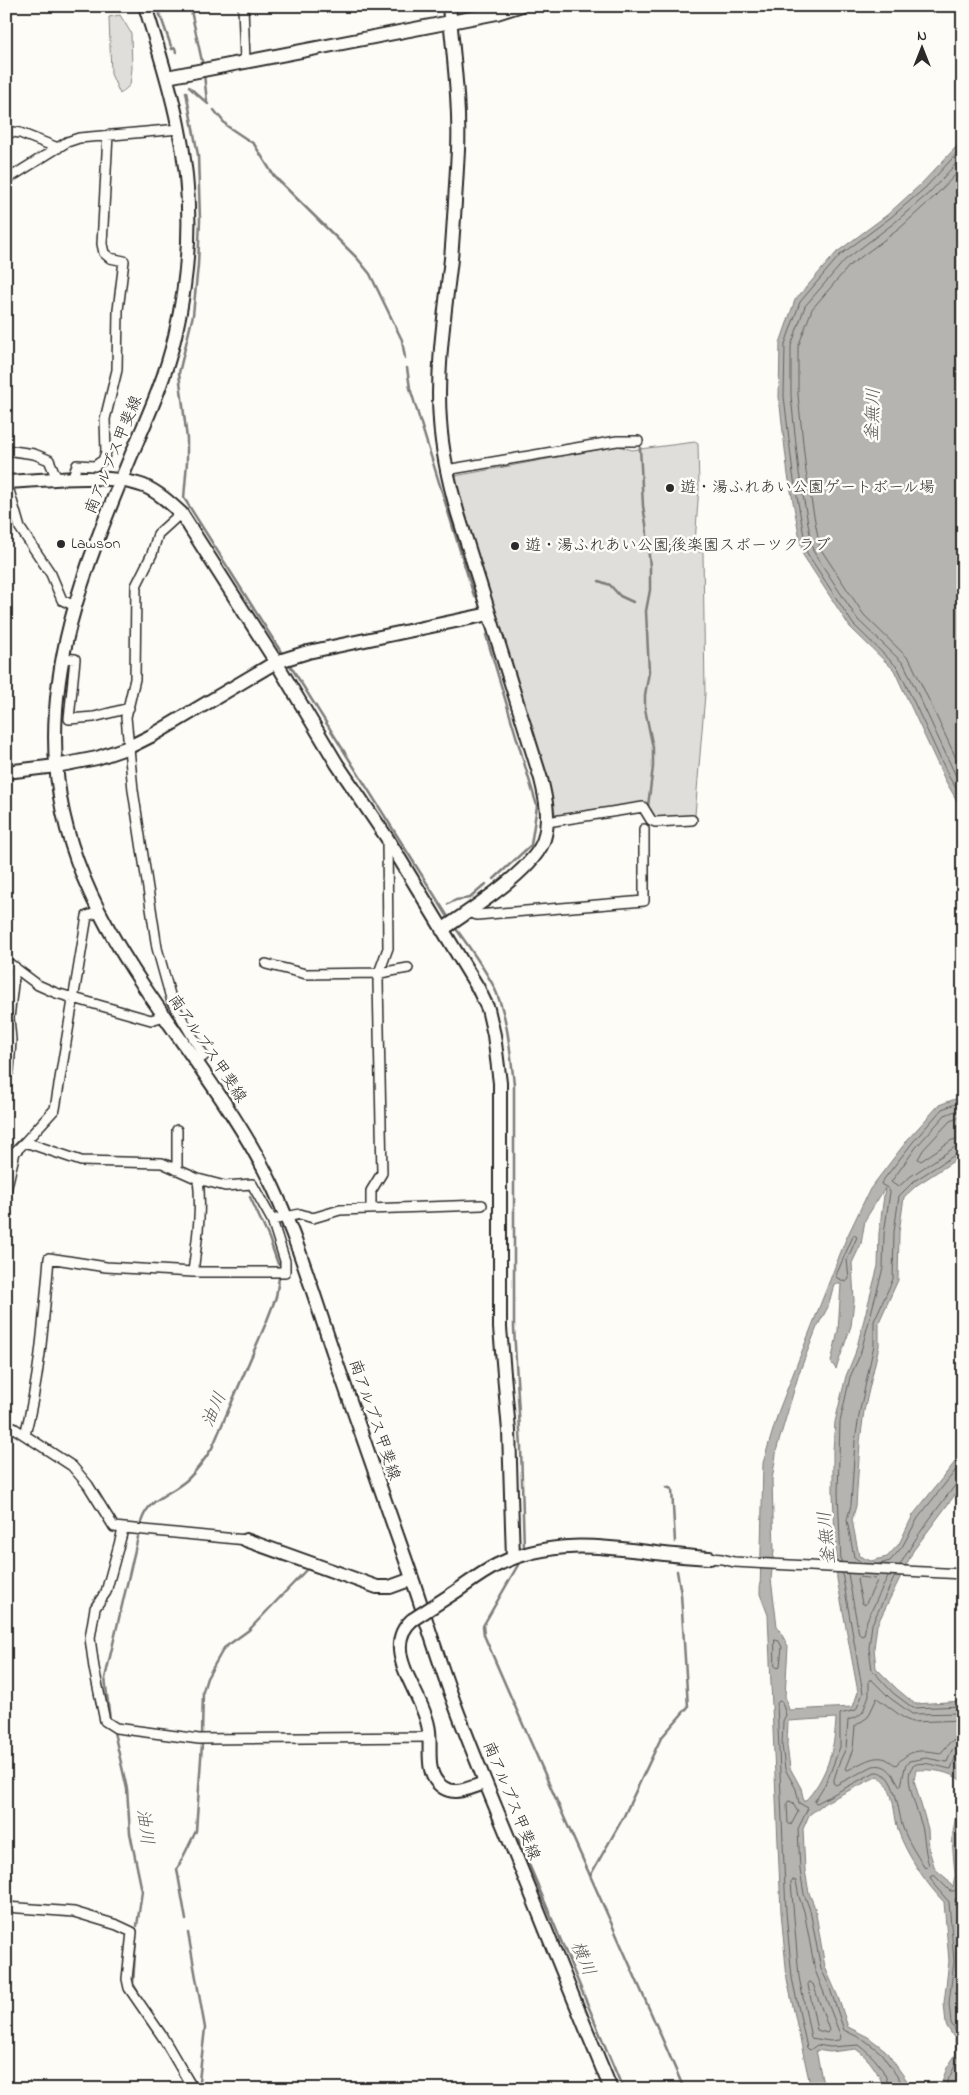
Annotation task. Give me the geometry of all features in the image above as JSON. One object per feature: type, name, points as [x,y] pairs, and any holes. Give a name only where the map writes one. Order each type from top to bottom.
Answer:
[{"type":"street","name":"南アルプス甲斐線","points":[[145,6],[167,77],[179,129],[187,183],[188,219],[183,296],[174,341],[162,380],[121,480],[74,606],[62,658],[56,700],[56,766],[59,795],[66,828],[80,871],[109,932],[241,1128],[274,1190],[286,1218],[451,1695],[485,1783],[611,2089]]},
{"type":"street","points":[[243,6],[246,61]]},
{"type":"street","points":[[442,930],[522,869],[536,855],[544,840],[547,822],[547,802],[541,779],[446,470],[440,421],[439,391],[458,148],[457,102],[449,6]]},
{"type":"street","points":[[167,77],[497,13],[520,6]]},
{"type":"street","points":[[6,180],[58,148],[79,138],[179,129]]},
{"type":"street","points":[[6,131],[20,133],[58,148]]},
{"type":"street","points":[[72,479],[77,465],[95,466],[103,460],[106,452],[105,419],[117,370],[118,310],[124,261],[110,258],[104,253],[102,244],[108,135]]},
{"type":"street","points":[[446,470],[617,441],[638,441]]},
{"type":"street","points":[[6,450],[34,454],[49,460],[57,479]]},
{"type":"street","points":[[74,606],[62,600],[51,574],[20,528],[7,482],[57,479],[121,480],[152,491],[181,514],[276,662],[337,764],[386,838],[478,988],[488,1009],[494,1035],[500,1083],[500,1328],[508,1431],[513,1558]]},
{"type":"street","points":[[181,514],[158,534],[152,554],[136,586],[135,679],[126,717],[133,790],[157,948],[172,1002],[204,1056],[195,1062]]},
{"type":"street","points":[[6,772],[56,766],[97,758],[129,747],[161,731],[276,662],[338,644],[489,614]]},
{"type":"street","points":[[62,658],[75,659],[69,719],[94,717],[128,708]]},
{"type":"street","points":[[547,822],[644,807],[651,820],[656,822],[692,820]]},
{"type":"street","points":[[467,912],[477,915],[644,901],[644,829]]},
{"type":"street","points":[[371,1208],[371,1191],[382,1173],[380,973],[388,948],[386,838]]},
{"type":"street","points":[[6,1192],[11,1152],[25,1142],[55,1109],[87,916],[99,912]]},
{"type":"street","points":[[6,961],[38,985],[73,999],[151,1020],[164,1016]]},
{"type":"street","points":[[266,964],[306,974],[380,973],[408,968]]},
{"type":"street","points":[[6,1071],[9,1071],[11,1040],[9,1018],[15,966]]},
{"type":"street","points":[[177,1130],[177,1170]]},
{"type":"street","points":[[25,1142],[81,1161],[162,1163],[198,1179],[225,1186],[252,1184],[272,1220],[285,1261],[285,1272],[193,1272],[106,1267],[49,1258],[41,1347],[32,1409],[25,1435]]},
{"type":"street","points":[[193,1272],[199,1222],[200,1196],[198,1179]]},
{"type":"street","points":[[272,1220],[300,1214],[313,1218],[340,1210],[482,1205]]},
{"type":"street","points":[[6,1423],[72,1466],[88,1485],[114,1527],[123,1530],[246,1540],[377,1587],[390,1586],[412,1579]]},
{"type":"street","points":[[123,1530],[106,1592],[95,1608],[90,1638],[105,1721],[116,1728],[198,1739],[430,1737]]},
{"type":"street","points":[[485,1783],[459,1791],[446,1789],[440,1786],[436,1780],[431,1768],[430,1737],[424,1712],[400,1652],[401,1635],[412,1620],[481,1574],[513,1558],[558,1548],[592,1546],[741,1563],[963,1574]]},
{"type":"street","points":[[6,1907],[74,1912],[117,1925],[132,1932],[127,1979],[128,1988],[162,2036],[193,2089]]},
{"type":"shaded area","points":[[120,15],[131,33],[132,68],[130,85],[120,94],[111,74],[109,17]]},
{"type":"shaded area","points":[[695,442],[698,444],[699,487],[695,543],[699,552],[703,552],[705,694],[695,815],[654,818],[651,809],[556,816],[464,512],[455,476],[618,446],[632,450]]},
{"type":"water","name":"釜無川","points":[[963,137],[963,811],[945,780],[894,670],[850,627],[803,555],[788,475],[779,397],[780,343],[795,300],[837,252],[887,215],[921,184],[958,145]]},
{"type":"water","points":[[963,1096],[963,1155],[917,1185],[904,1197],[899,1232],[898,1280],[879,1322],[879,1346],[864,1411],[856,1506],[852,1520],[859,1556],[871,1561],[887,1557],[899,1544],[913,1515],[963,1452],[963,1484],[913,1551],[877,1625],[874,1648],[876,1668],[915,1704],[963,1701],[963,1752],[958,1769],[963,1770],[963,1782],[952,1775],[928,1770],[916,1770],[914,1780],[928,1829],[929,1850],[935,1869],[947,1879],[953,1888],[955,1875],[952,1839],[958,1801],[963,1788],[963,2089],[939,2089],[947,2068],[956,2054],[955,2039],[946,2025],[944,2003],[949,1961],[944,1902],[924,1878],[906,1849],[898,1830],[888,1787],[878,1776],[826,1802],[809,1815],[803,1829],[805,1870],[809,1893],[815,1908],[825,1967],[848,2027],[868,2037],[885,2050],[913,2089],[885,2089],[873,2066],[856,2049],[830,2052],[816,2050],[824,2089],[811,2089],[787,1979],[781,1912],[768,1615],[760,1594],[763,1463],[779,1410],[846,1239],[870,1189],[909,1138],[939,1105]],"holes":[[[885,1188],[879,1233],[878,1266],[855,1354],[846,1376],[835,1422],[833,1451],[837,1579],[858,1692],[853,1707],[789,1710],[785,1696],[788,1646],[777,1626],[771,1579],[774,1551],[772,1480],[777,1448],[799,1373],[817,1327],[828,1307],[834,1284],[841,1284],[838,1331],[831,1362],[836,1369],[851,1326],[854,1301],[852,1263],[861,1244],[865,1220]],[[836,1718],[834,1741],[824,1774],[804,1802],[801,1788],[790,1768],[787,1745],[788,1721]]]},
{"type":"waterway","points":[[157,6],[172,49],[175,48],[176,52]]},
{"type":"waterway","points":[[190,6],[203,66]]},
{"type":"waterway","points":[[204,74],[207,102]]},
{"type":"waterway","points":[[189,87],[208,104]]},
{"type":"waterway","points":[[186,92],[198,155],[200,220],[193,315],[179,373],[187,439],[184,498],[283,655]]},
{"type":"waterway","points":[[214,110],[227,126],[254,144],[274,176],[357,258],[370,274],[402,340],[405,358]]},
{"type":"waterway","points":[[407,368],[410,388],[474,596]]},
{"type":"waterway","points":[[640,447],[643,506],[650,567],[650,590],[646,611],[649,672],[645,695],[645,709],[653,748],[653,767],[648,806]]},
{"type":"waterway","points":[[599,581],[610,585],[620,596],[633,602]]},
{"type":"waterway","points":[[486,635],[537,806],[531,845],[494,879]]},
{"type":"waterway","points":[[288,662],[450,920]]},
{"type":"waterway","points":[[448,904],[456,900],[470,898],[486,884]]},
{"type":"waterway","points":[[454,926],[484,970],[498,997],[508,1033],[514,1084],[514,1328],[521,1448],[524,1548]]},
{"type":"waterway","name":"油川","points":[[250,1197],[269,1238],[278,1264]]},
{"type":"waterway","name":"油川","points":[[140,1526],[143,1516],[153,1503],[188,1479],[212,1448],[266,1323],[276,1297],[279,1278]]},
{"type":"waterway","points":[[666,1487],[672,1489],[675,1542]]},
{"type":"waterway","name":"油川","points":[[110,1720],[105,1678],[138,1537]]},
{"type":"waterway","points":[[518,1565],[483,1626],[484,1635],[684,2089]]},
{"type":"waterway","points":[[202,1735],[203,1691],[207,1678],[224,1648],[249,1630],[307,1569]]},
{"type":"waterway","points":[[590,1876],[623,1818],[661,1738],[688,1707],[681,1594],[677,1571]]},
{"type":"waterway","name":"油川","points":[[114,1732],[127,1789],[130,1833],[142,1891],[137,1926]]},
{"type":"waterway","points":[[186,1920],[177,1869],[196,1831],[202,1744]]},
{"type":"waterway","name":"横川","points":[[518,1838],[623,2089]]},
{"type":"waterway","points":[[188,1933],[205,2028],[197,2085]]},
{"type":"waterway","name":"油川","points":[[136,1937],[133,1984],[147,2007]]},
{"type":"waterway","name":"油川","points":[[182,2062],[199,2089]]},
{"type":"place","name":"遊・湯ふれあい公園ゲートボール場","points":[[670,488]]},
{"type":"place","name":"Lawson","points":[[61,544]]},
{"type":"place","name":"遊・湯ふれあい公園;後楽園スポーツクラブ","points":[[515,546]]}]
